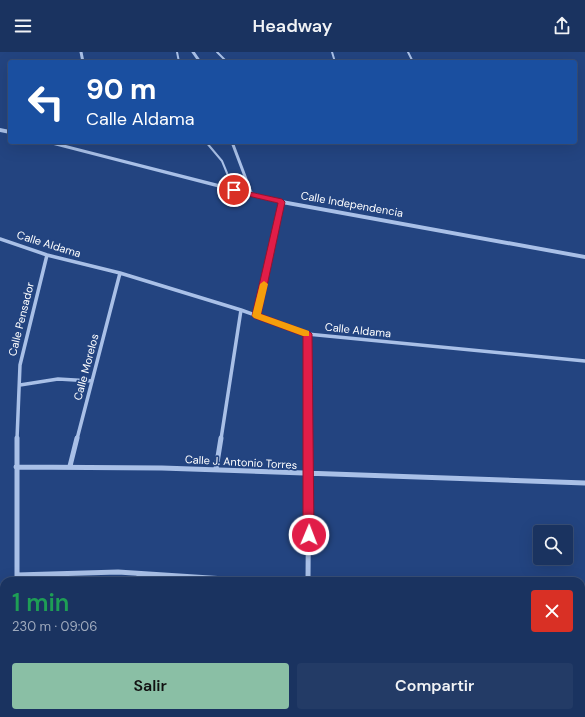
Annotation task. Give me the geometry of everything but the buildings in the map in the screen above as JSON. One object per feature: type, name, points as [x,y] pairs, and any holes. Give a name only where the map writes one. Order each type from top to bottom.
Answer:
[{"type":"street","points":[[192,52],[198,60]]},
{"type":"street","name":"Calle Independencia","points":[[56,144],[282,202],[585,257]]},
{"type":"street","points":[[233,144],[252,195]]},
{"type":"street","points":[[257,316],[282,202]]},
{"type":"street","name":"Calle Aldama","points":[[0,239],[47,255],[120,273],[241,310],[307,334],[585,361]]},
{"type":"street","name":"Calle Pensador","points":[[17,575],[16,467],[20,365],[47,255]]},
{"type":"street","name":"Calle Morelos","points":[[70,466],[120,273]]},
{"type":"street","points":[[216,469],[241,310]]},
{"type":"street","points":[[307,334],[310,474],[308,577]]},
{"type":"street","points":[[20,386],[58,379],[92,381]]},
{"type":"street","name":"Calle J. Antonio Torres","points":[[16,467],[70,466],[216,469],[310,474],[585,483]]},
{"type":"street","points":[[17,575],[118,572],[189,577]]},
{"type":"lane","points":[[217,52],[225,60]]},
{"type":"lane","points":[[208,144],[222,161],[234,190]]},
{"type":"slow traffic","points":[[264,284],[257,316],[306,334]]},
{"type":"route","points":[[234,190],[282,202],[257,316],[307,334],[310,474],[309,535]]}]
